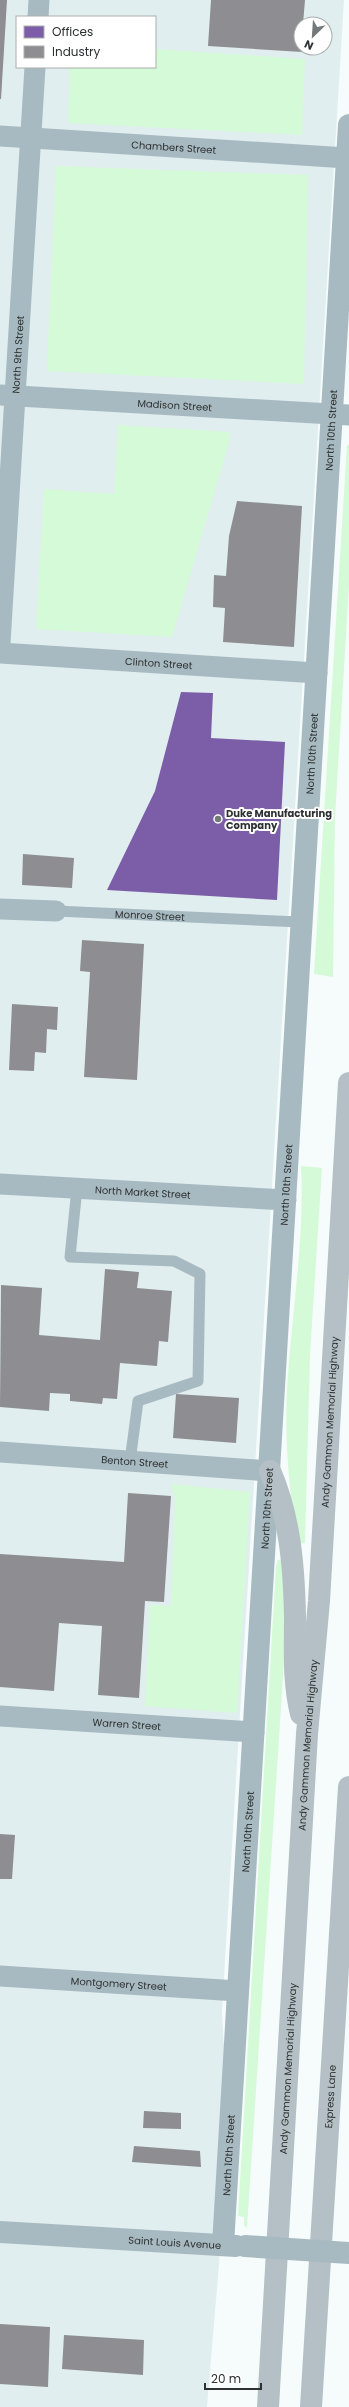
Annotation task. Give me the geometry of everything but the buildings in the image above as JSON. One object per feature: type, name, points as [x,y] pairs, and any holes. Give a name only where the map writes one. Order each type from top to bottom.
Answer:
[{"type":"highway","name":"Andy Gammon Memorial Highway","points":[[268,2407],[307,1734],[319,1602],[349,1083]]},
{"type":"highway","points":[[270,1471],[285,1511],[290,1537],[294,1581],[294,1665],[300,1712],[307,1734]]},
{"type":"highway","name":"Express Lane","points":[[311,2407],[349,1787]]},
{"type":"street","points":[[38,16],[39,0]]},
{"type":"street","name":"North 9th Street","points":[[0,643],[8,396],[31,139],[35,68]]},
{"type":"street","name":"North 10th Street","points":[[222,2245],[286,1200],[300,922],[317,673],[341,414],[349,125]]},
{"type":"street","name":"Chambers Street","points":[[0,136],[347,158]]},
{"type":"street","name":"Madison Street","points":[[8,396],[341,414]]},
{"type":"street","name":"Clinton Street","points":[[0,653],[317,673]]},
{"type":"street","name":"Monroe Street","points":[[0,909],[56,912]]},
{"type":"street","name":"North Market Street","points":[[0,1184],[286,1200]]},
{"type":"street","name":"Benton Street","points":[[0,1452],[270,1471]]},
{"type":"street","name":"Warren Street","points":[[0,1716],[254,1732]]},
{"type":"street","name":"Montgomery Street","points":[[0,1976],[238,1991]]},
{"type":"street","name":"Saint Louis Avenue","points":[[0,2232],[349,2253]]},
{"type":"lane","name":"Monroe Street","points":[[56,912],[300,922]]},
{"type":"lane","points":[[77,1188],[70,1257],[174,1261],[200,1274],[198,1381],[138,1401],[130,1461]]},
{"type":"shaded area","points":[[0,0],[344,0],[222,2011],[229,2146],[207,2407],[0,2407]]},
{"type":"green space","points":[[156,49],[305,59],[302,135],[68,123],[70,68],[156,68]]},
{"type":"green space","points":[[56,166],[308,175],[304,384],[47,371]]},
{"type":"green space","points":[[118,425],[231,432],[228,438],[230,439],[172,637],[36,629],[44,489],[114,494]]},
{"type":"green space","points":[[347,445],[349,445],[349,586],[335,817],[333,977],[314,974]]},
{"type":"green space","points":[[301,1166],[322,1168],[310,1355],[305,1543],[297,1544],[288,1467],[286,1409],[301,1222]]},
{"type":"green space","points":[[171,1484],[250,1492],[237,1713],[145,1706],[150,1605],[171,1606],[175,1499]]},
{"type":"green space","points":[[284,1559],[285,1646],[247,2228],[244,2225],[244,2217],[238,2216],[276,1566],[278,1560]]},
{"type":"place","name":"Duke Manufacturing Company","points":[[218,819]]}]
